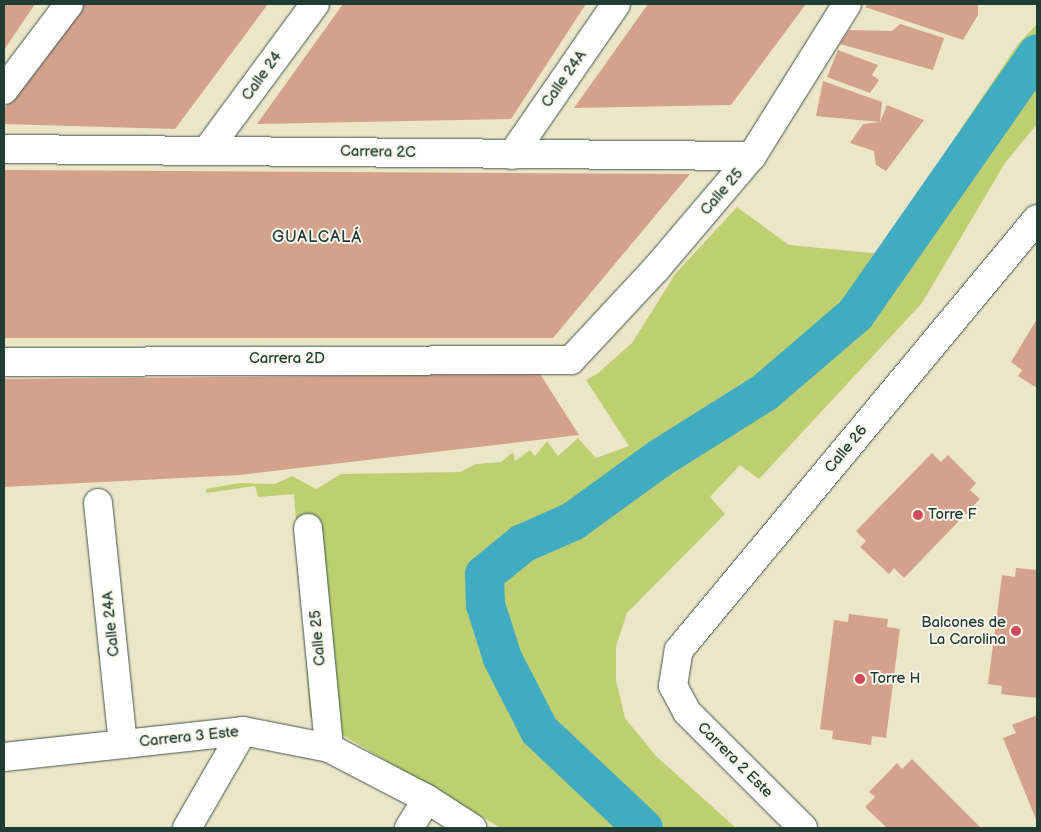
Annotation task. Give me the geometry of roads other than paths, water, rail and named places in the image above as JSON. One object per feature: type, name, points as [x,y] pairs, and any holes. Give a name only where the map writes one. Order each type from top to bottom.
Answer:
[{"type":"street","points":[[4,90],[69,4]]},
{"type":"street","name":"Calle 24","points":[[208,149],[315,4]]},
{"type":"street","name":"Calle 24A","points":[[512,154],[616,4]]},
{"type":"street","name":"Calle 25","points":[[570,360],[656,269],[752,156],[847,4]]},
{"type":"street","name":"Carrera 2C","points":[[4,149],[208,149],[752,156]]},
{"type":"street","name":"Calle 26","points":[[673,686],[679,650],[1037,219]]},
{"type":"street","name":"Carrera 2D","points":[[4,362],[570,360]]},
{"type":"street","name":"Calle 24A","points":[[98,503],[123,744]]},
{"type":"street","name":"Calle 25","points":[[308,528],[329,748]]},
{"type":"street","name":"Carrera 2 Este","points":[[673,686],[687,712],[803,828]]},
{"type":"street","points":[[187,828],[243,731]]},
{"type":"street","name":"Carrera 3 Este","points":[[10,756],[243,731],[329,748],[427,799],[472,828]]},
{"type":"street","points":[[4,779],[10,756]]},
{"type":"street","points":[[409,828],[427,799]]},
{"type":"waterway","points":[[643,828],[539,730],[502,658],[485,604],[484,574],[522,543],[572,521],[659,458],[764,392],[855,314],[1037,53]]},
{"type":"place","name":"Torre F","points":[[918,515]]},
{"type":"place","name":"Balcones de La Carolina","points":[[1016,631]]},
{"type":"place","name":"Torre H","points":[[860,679]]},
{"type":"district","name":"GUALCALÁ","points":[[317,238]]}]
